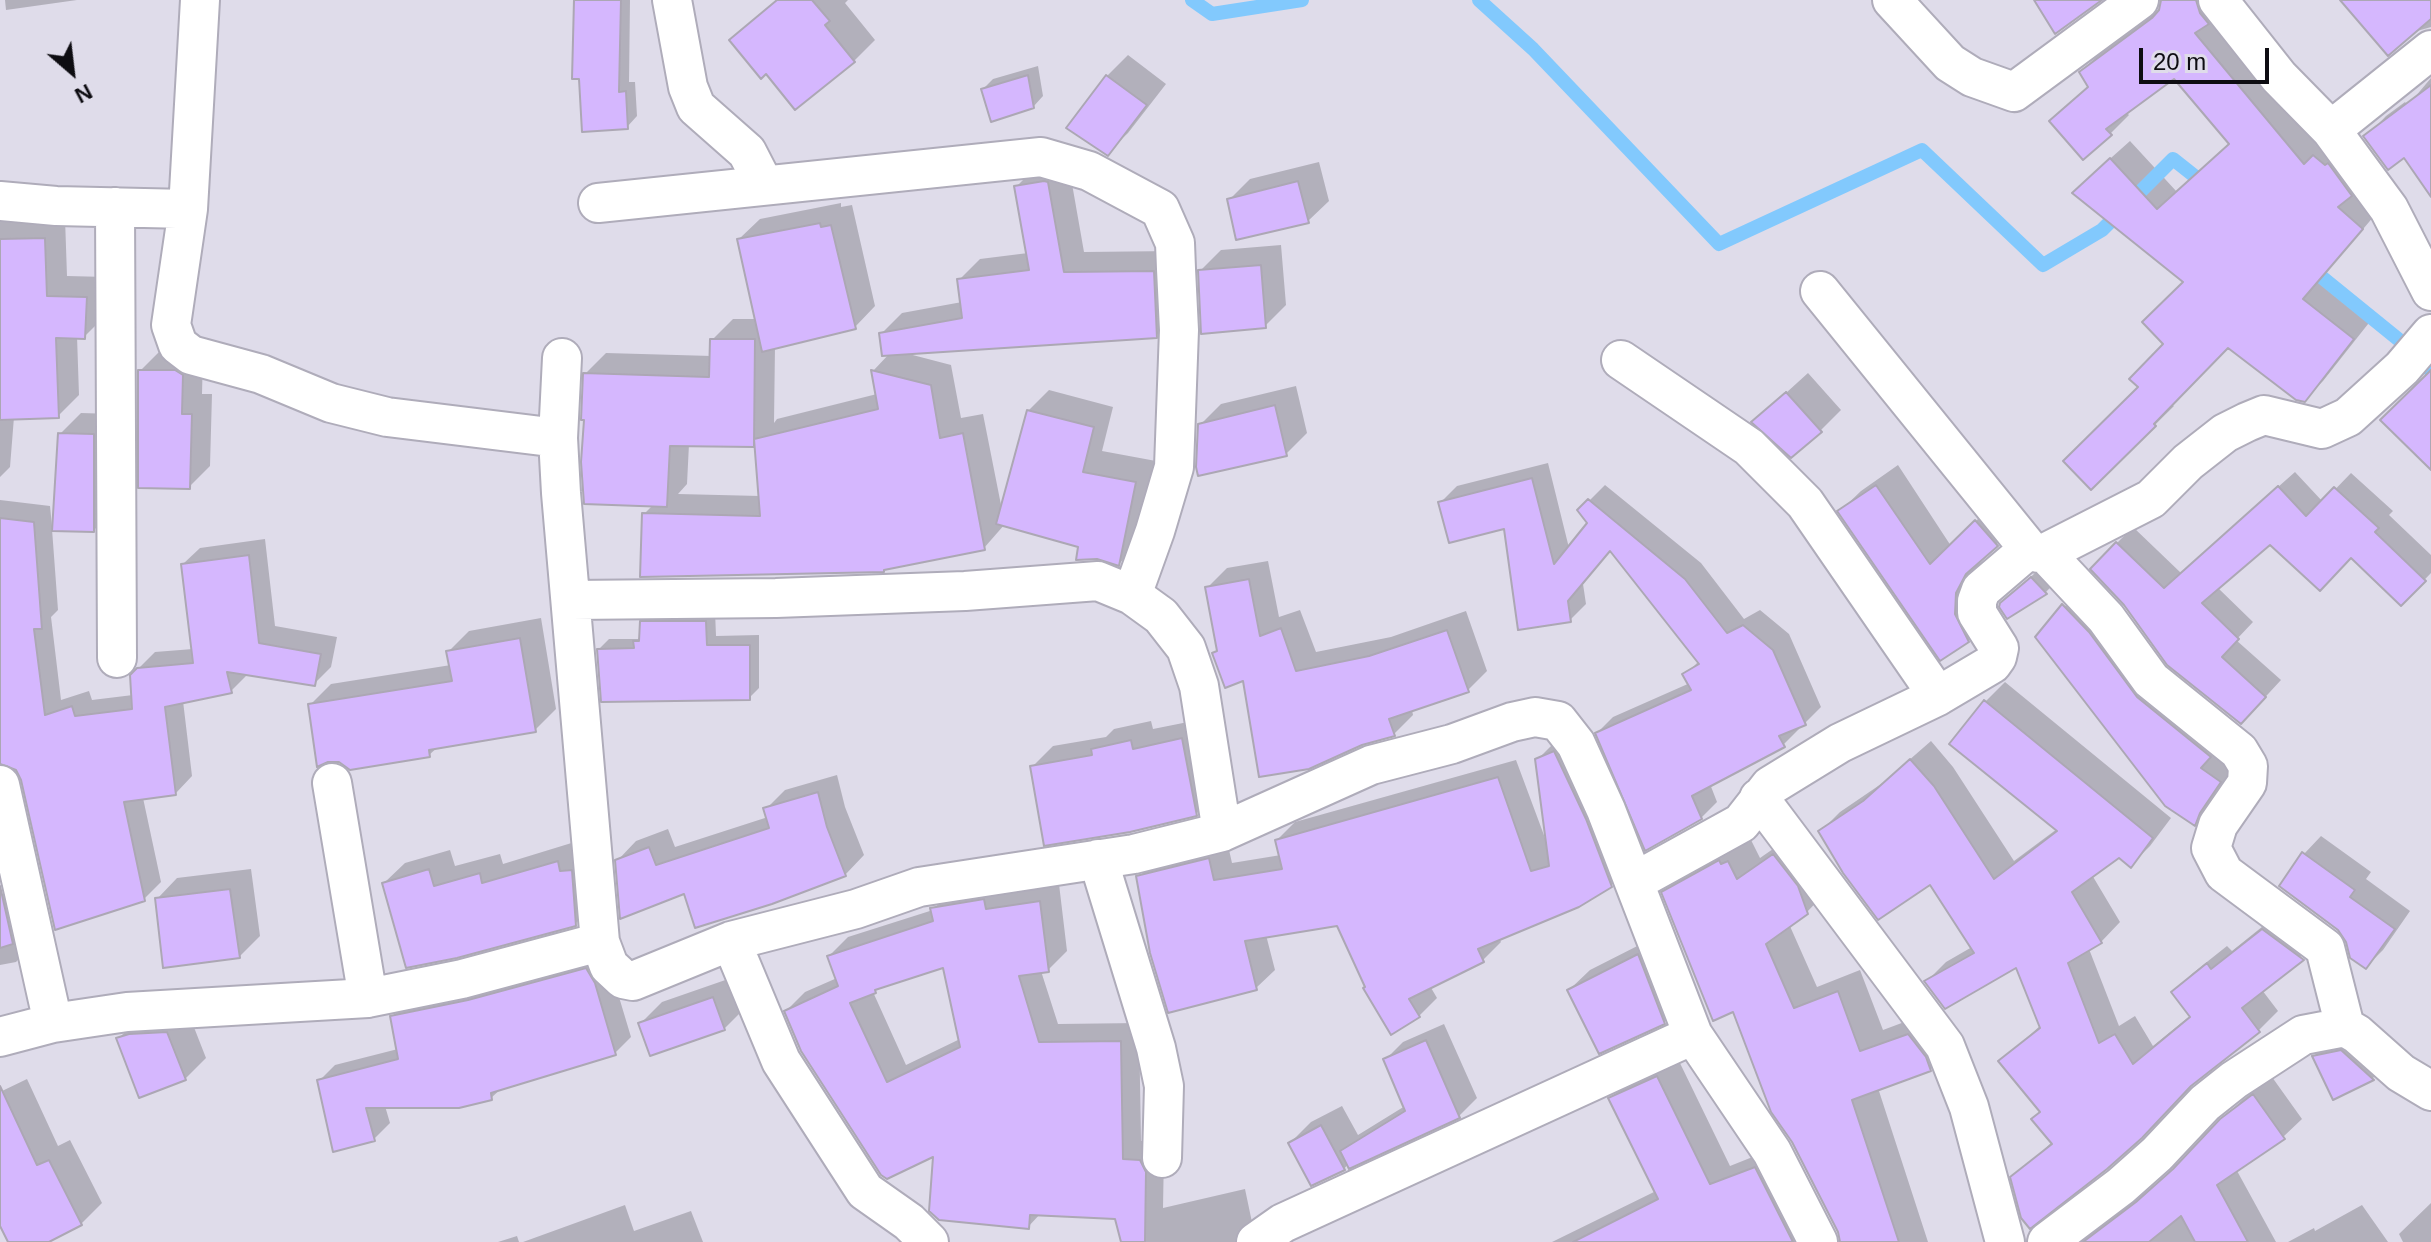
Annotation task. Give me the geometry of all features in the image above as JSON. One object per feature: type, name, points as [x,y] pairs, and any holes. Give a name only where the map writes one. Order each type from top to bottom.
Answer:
[{"type":"street","points":[[200,0],[188,209],[171,325],[178,345],[191,355],[261,374],[331,403],[387,417],[558,438]]},
{"type":"street","points":[[672,0],[688,87],[696,107],[747,152],[764,185]]},
{"type":"street","points":[[1892,0],[1950,63],[1972,77],[2014,92],[2139,0]]},
{"type":"street","points":[[2218,0],[2279,77],[2331,130],[2389,209],[2431,291]]},
{"type":"street","points":[[2331,130],[2431,50]]},
{"type":"street","points":[[598,203],[1041,157],[1089,171],[1160,209],[1175,243],[1179,330],[1174,467],[1132,595]]},
{"type":"street","points":[[0,201],[188,209]]},
{"type":"street","points":[[115,207],[117,658]]},
{"type":"street","points":[[1820,291],[2037,551],[2106,618],[2151,680],[2239,751],[2248,766],[2247,783],[2218,825],[2211,848],[2224,873],[2325,948],[2345,1027]]},
{"type":"street","points":[[1634,882],[1741,823],[1770,786],[1840,743],[1938,696],[1992,664],[1999,648],[1977,613],[1981,590],[2037,551],[2151,499],[2188,462],[2225,433],[2264,415],[2322,429],[2348,417],[2402,368],[2431,334]]},
{"type":"street","points":[[562,358],[558,438],[600,942],[615,973],[623,979],[633,981],[731,941],[856,909],[919,887],[1134,854],[1222,832],[1371,765],[1452,744],[1512,722],[1535,717],[1558,721],[1576,744],[1606,810],[1693,1035],[1772,1152],[1818,1242]]},
{"type":"street","points":[[1621,360],[1749,447],[1805,503],[1938,696]]},
{"type":"street","points":[[572,600],[776,598],[965,591],[1098,581],[1132,595],[1161,616],[1186,648],[1199,686],[1222,832]]},
{"type":"street","points":[[332,783],[368,998]]},
{"type":"street","points":[[0,785],[53,1023]]},
{"type":"street","points":[[1759,798],[1945,1046],[1969,1107],[2005,1242]]},
{"type":"street","points":[[1098,859],[1156,1048],[1164,1086],[1162,1158]]},
{"type":"street","points":[[731,941],[781,1061],[865,1191],[909,1222],[929,1242]]},
{"type":"street","points":[[0,1037],[53,1023],[127,1012],[368,998],[462,979],[600,942]]},
{"type":"street","points":[[2047,1242],[2121,1186],[2157,1154],[2205,1103],[2303,1035],[2345,1027],[2401,1073],[2431,1091]]},
{"type":"street","points":[[1256,1242],[1283,1223],[1693,1035]]},
{"type":"building","points":[[574,0],[621,0],[619,92],[626,91],[628,129],[582,132],[579,79],[572,79]]},
{"type":"building","points":[[777,0],[812,0],[830,21],[825,25],[855,62],[795,110],[766,74],[761,79],[729,40]]},
{"type":"building","points":[[2034,0],[2102,0],[2055,34]]},
{"type":"building","points":[[2161,0],[2196,0],[2200,13],[2209,24],[2195,33],[2304,164],[2313,155],[2325,165],[2328,163],[2352,196],[2338,207],[2363,229],[2303,299],[2354,339],[2305,402],[2296,400],[2228,348],[2091,490],[2063,461],[2138,387],[2129,379],[2163,344],[2142,322],[2183,282],[2072,193],[2110,158],[2157,209],[2229,144],[2174,79],[2106,129],[2112,135],[2083,160],[2049,121],[2088,87],[2079,72],[2152,18],[2159,10]]},
{"type":"building","points":[[2340,0],[2431,0],[2431,19],[2388,56]]},
{"type":"building","points":[[1028,75],[1034,108],[991,122],[981,89]]},
{"type":"building","points":[[1106,75],[1147,105],[1108,156],[1066,128]]},
{"type":"building","points":[[2431,85],[2431,197],[2404,158],[2388,170],[2363,136]]},
{"type":"building","points":[[1298,181],[1309,223],[1236,240],[1227,199]]},
{"type":"building","points":[[1048,182],[1064,272],[1154,271],[1157,338],[882,356],[879,333],[962,318],[957,279],[1029,270],[1014,186]]},
{"type":"building","points":[[820,223],[821,227],[831,225],[856,329],[762,352],[737,239]]},
{"type":"building","points":[[45,238],[47,296],[87,297],[85,339],[56,338],[59,418],[0,420],[0,239]]},
{"type":"building","points":[[1261,265],[1266,328],[1201,334],[1198,270]]},
{"type":"building","points":[[710,339],[755,339],[754,447],[670,446],[667,507],[584,504],[581,462],[583,373],[709,377]]},
{"type":"building","points":[[138,370],[175,370],[183,375],[182,414],[192,414],[190,489],[138,488]]},
{"type":"building","points":[[871,370],[931,385],[940,438],[963,433],[985,550],[884,572],[640,577],[642,513],[760,516],[754,439],[878,409]]},
{"type":"building","points":[[2431,370],[2431,470],[2380,420]]},
{"type":"building","points":[[1786,392],[1822,432],[1791,458],[1751,422]]},
{"type":"building","points":[[1275,405],[1287,456],[1198,476],[1198,424]]},
{"type":"building","points":[[1027,410],[1094,427],[1083,472],[1136,482],[1119,566],[1097,559],[1076,560],[1078,547],[996,524]]},
{"type":"building","points":[[58,433],[94,434],[94,532],[52,531]]},
{"type":"building","points":[[1532,478],[1554,564],[1587,523],[1577,510],[1588,499],[1685,579],[1727,633],[1743,625],[1773,650],[1806,725],[1779,736],[1785,747],[1692,796],[1702,819],[1645,851],[1595,733],[1691,690],[1682,674],[1699,664],[1610,551],[1568,601],[1571,622],[1518,630],[1504,529],[1449,543],[1438,502]]},
{"type":"building","points":[[1876,485],[1930,564],[1975,520],[1998,546],[1966,574],[1956,593],[1955,614],[1969,642],[1940,661],[1837,511]]},
{"type":"building","points":[[2278,486],[2306,516],[2334,487],[2379,528],[2375,532],[2426,581],[2401,606],[2351,558],[2320,591],[2270,545],[2202,603],[2239,639],[2222,657],[2266,697],[2241,724],[2167,665],[2124,605],[2090,569],[2116,542],[2164,588]]},
{"type":"building","points":[[0,518],[34,522],[42,629],[34,629],[45,715],[72,706],[75,716],[132,709],[130,675],[137,668],[193,663],[181,564],[249,555],[259,643],[321,654],[315,686],[227,672],[232,693],[165,707],[176,795],[124,802],[145,901],[55,930],[21,780],[16,770],[0,764]]},
{"type":"building","points":[[2031,577],[2047,594],[2007,619],[1999,607],[2000,603]]},
{"type":"building","points":[[1249,579],[1260,636],[1281,628],[1296,671],[1369,656],[1447,630],[1469,692],[1389,719],[1395,736],[1362,745],[1309,769],[1259,777],[1243,681],[1225,688],[1212,653],[1217,651],[1205,587]]},
{"type":"building","points":[[2062,604],[2089,632],[2137,697],[2211,757],[2201,768],[2221,782],[2195,826],[2165,806],[2035,637]]},
{"type":"building","points":[[640,621],[706,621],[707,645],[750,645],[750,700],[601,702],[597,649],[634,648],[633,641],[639,641]]},
{"type":"building","points":[[520,638],[536,732],[429,750],[430,757],[350,770],[339,762],[328,762],[317,767],[308,704],[452,681],[446,651]]},
{"type":"building","points":[[1984,700],[2153,838],[2131,868],[2119,858],[2072,892],[2102,943],[2068,963],[2099,1043],[2115,1034],[2133,1064],[2190,1017],[2171,992],[2207,963],[2211,969],[2262,929],[2304,960],[2242,1008],[2260,1032],[2191,1086],[2142,1138],[2107,1169],[2030,1229],[2021,1218],[2010,1177],[2052,1144],[2031,1119],[2040,1112],[1998,1061],[2040,1028],[2016,968],[1945,1009],[1924,981],[1974,953],[1930,885],[1878,920],[1843,873],[1818,831],[1863,801],[1910,759],[1934,786],[1994,879],[2057,831],[1949,744]]},
{"type":"building","points":[[1182,738],[1197,816],[1130,832],[1044,846],[1030,766],[1092,755],[1091,749],[1131,740],[1133,749]]},
{"type":"building","points":[[1554,751],[1586,819],[1612,887],[1579,907],[1478,949],[1484,962],[1409,999],[1420,1017],[1391,1035],[1363,988],[1337,926],[1245,941],[1257,990],[1168,1013],[1150,953],[1136,876],[1209,858],[1214,880],[1282,869],[1275,840],[1498,777],[1531,871],[1549,866],[1535,759]]},
{"type":"building","points":[[818,792],[827,827],[846,876],[695,928],[684,894],[620,919],[615,860],[649,847],[656,865],[769,828],[763,808]]},
{"type":"building","points":[[2302,852],[2355,890],[2350,897],[2395,929],[2366,969],[2350,958],[2346,942],[2338,930],[2279,886]]},
{"type":"building","points":[[1773,854],[1798,886],[1808,914],[1766,944],[1794,1008],[1838,991],[1860,1051],[1908,1034],[1926,1057],[1931,1071],[1852,1100],[1899,1242],[1840,1242],[1838,1232],[1792,1142],[1771,1112],[1733,1012],[1713,1021],[1661,892],[1719,860],[1721,864],[1728,861],[1737,879]]},
{"type":"building","points":[[558,861],[560,871],[572,870],[576,926],[457,958],[406,968],[382,883],[429,869],[434,886],[480,873],[482,883]]},
{"type":"building","points":[[0,886],[13,944],[0,948]]},
{"type":"building","points":[[230,889],[240,958],[163,968],[155,898]]},
{"type":"building","points":[[984,899],[986,909],[1040,901],[1049,972],[1019,976],[1039,1042],[1121,1041],[1123,1159],[1140,1160],[1146,1172],[1145,1242],[1121,1242],[1115,1219],[1030,1215],[1029,1229],[939,1220],[929,1211],[933,1157],[887,1179],[881,1175],[801,1051],[784,1011],[838,986],[827,956],[933,921],[930,908]],"holes":[[[943,968],[960,1047],[887,1082],[850,1003],[876,993],[875,990]]]},
{"type":"building","points":[[1638,954],[1665,1024],[1599,1054],[1567,990]]},
{"type":"building","points":[[586,968],[595,983],[616,1055],[491,1093],[492,1100],[459,1108],[366,1108],[375,1141],[333,1152],[317,1080],[398,1059],[390,1016],[468,1000]]},
{"type":"building","points":[[713,997],[725,1030],[650,1056],[638,1023]]},
{"type":"building","points":[[167,1032],[186,1080],[139,1098],[116,1038],[129,1034]]},
{"type":"building","points":[[1426,1040],[1460,1118],[1349,1169],[1340,1151],[1405,1111],[1383,1059]]},
{"type":"building","points":[[2341,1050],[2374,1080],[2333,1100],[2312,1056]]},
{"type":"building","points":[[1657,1076],[1710,1184],[1755,1167],[1793,1242],[1573,1242],[1658,1199],[1608,1098]]},
{"type":"building","points":[[0,1086],[37,1165],[49,1160],[82,1225],[49,1242],[8,1242],[0,1226]]},
{"type":"building","points":[[2253,1094],[2285,1139],[2217,1185],[2248,1242],[2195,1242],[2181,1216],[2149,1242],[2083,1242],[2136,1202],[2173,1169],[2220,1119]]},
{"type":"building","points":[[1321,1125],[1345,1170],[1311,1186],[1288,1143]]},
{"type":"waterway","points":[[1192,0],[1212,14],[1302,0]]},
{"type":"waterway","points":[[1479,0],[1533,49],[1719,244],[1922,150],[2043,265],[2102,230],[2173,159],[2207,186]]},
{"type":"waterway","points":[[2308,266],[2409,348],[2431,371]]}]
